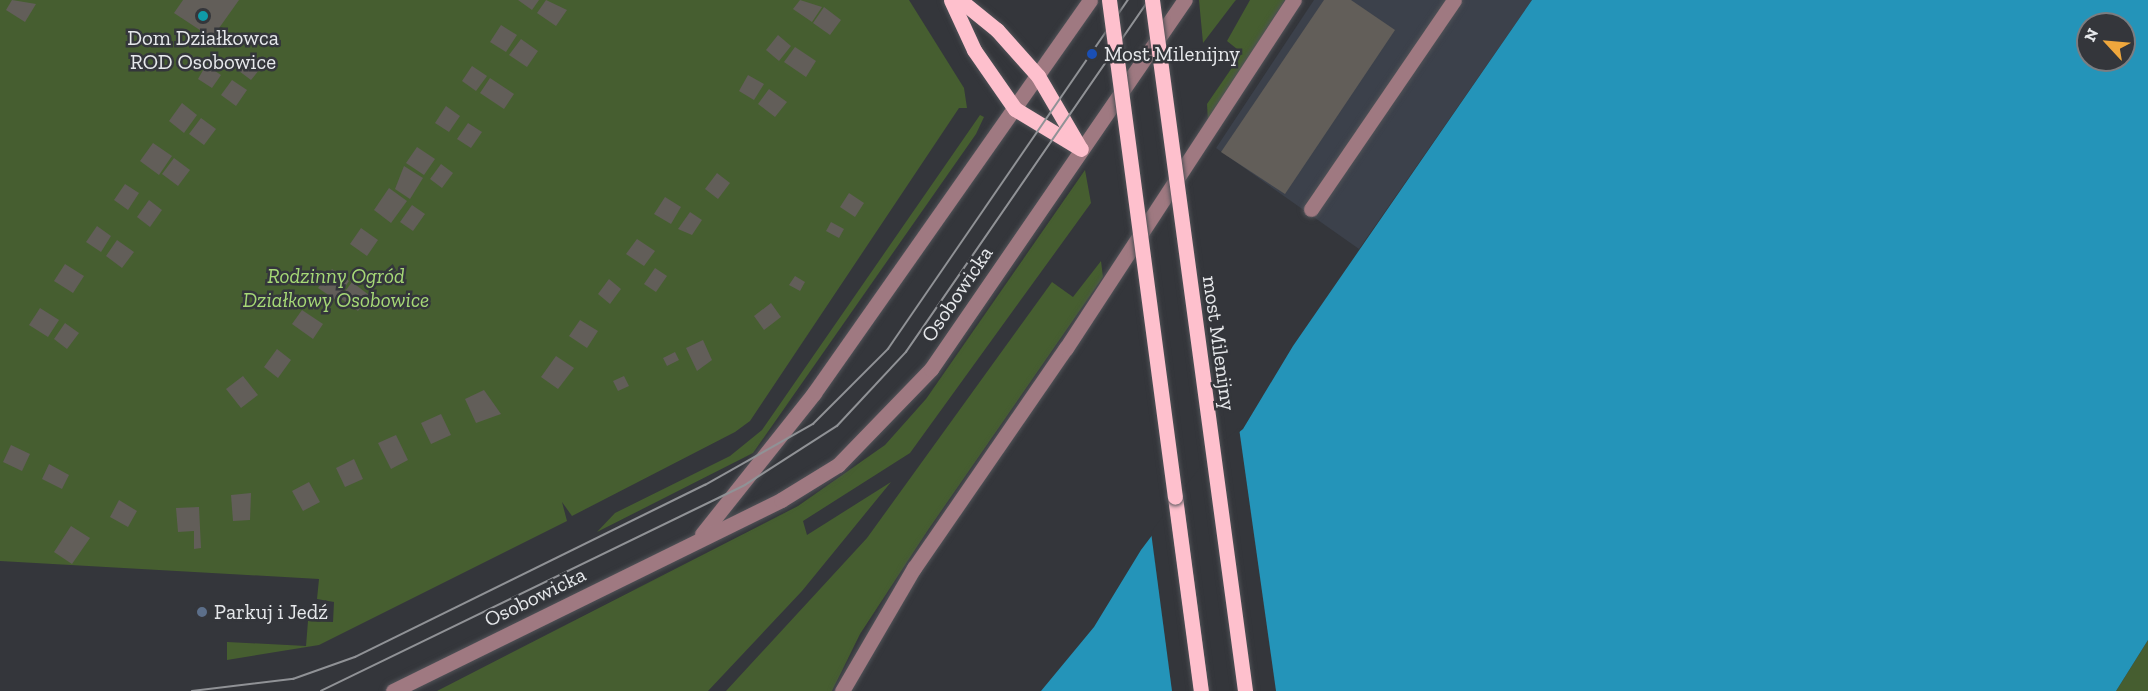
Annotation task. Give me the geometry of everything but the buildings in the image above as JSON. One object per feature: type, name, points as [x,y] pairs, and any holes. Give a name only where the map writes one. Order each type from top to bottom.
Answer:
[{"type":"main road","points":[[951,0],[974,50],[1015,109],[1081,149]]},
{"type":"main road","points":[[960,0],[997,30],[1038,76],[1081,149]]},
{"type":"main road","points":[[1109,0],[1201,691]]},
{"type":"main road","name":"most Milenijny","points":[[1152,0],[1245,691]]},
{"type":"street","name":"Osobowicka","points":[[696,541],[814,393],[1090,0]]},
{"type":"street","name":"Osobowicka","points":[[393,691],[696,541],[838,465],[886,422],[931,369],[1185,0]]},
{"type":"street","points":[[842,691],[914,568],[1066,348],[1294,0]]},
{"type":"street","points":[[1311,209],[1454,0]]},
{"type":"shaded area","points":[[1314,0],[1532,0],[1359,249],[1216,148]]},
{"type":"green space","name":"Rodzinny Ogród Działkowy Osobowice","points":[[0,0],[909,0],[964,88],[967,108],[959,108],[750,421],[735,432],[572,516],[562,502],[567,521],[319,645],[227,660],[227,642],[306,646],[308,621],[333,622],[334,602],[317,599],[319,579],[0,561]]},
{"type":"green space","points":[[1199,0],[1235,1],[1203,43]]},
{"type":"green space","points":[[1250,0],[1285,0],[1208,121],[1207,104],[1242,53],[1227,41]]},
{"type":"green space","points":[[980,115],[984,117],[976,134],[753,453],[597,532],[615,513],[730,456],[762,430]]},
{"type":"green space","points":[[1085,170],[1091,203],[910,453],[803,521],[807,535],[891,482],[802,591],[708,691],[437,691],[798,506],[885,445],[926,399]]},
{"type":"green space","points":[[1101,261],[1103,277],[928,530],[860,634],[832,691],[726,691],[867,538],[1052,282],[1073,297]]},
{"type":"green space","points":[[2148,640],[2148,691],[2116,691]]},
{"type":"water","points":[[1532,0],[2148,0],[2148,640],[2116,691],[1041,691],[1094,627],[1141,550],[1215,452],[1243,429],[1293,346]]},
{"type":"pier","points":[[1239,428],[1276,691],[1172,691],[1151,532],[1213,450]]},
{"type":"tram line","points":[[192,691],[293,679],[355,657],[705,485],[813,424],[888,349],[1128,0]]},
{"type":"tram line","points":[[321,691],[745,485],[837,426],[906,352],[1149,0]]},
{"type":"place","name":"Dom Działkowca ROD Osobowice","points":[[203,16]]},
{"type":"place","name":"Most Milenijny","points":[[1092,54]]},
{"type":"place","name":"Parkuj i Jedź","points":[[202,612]]}]
